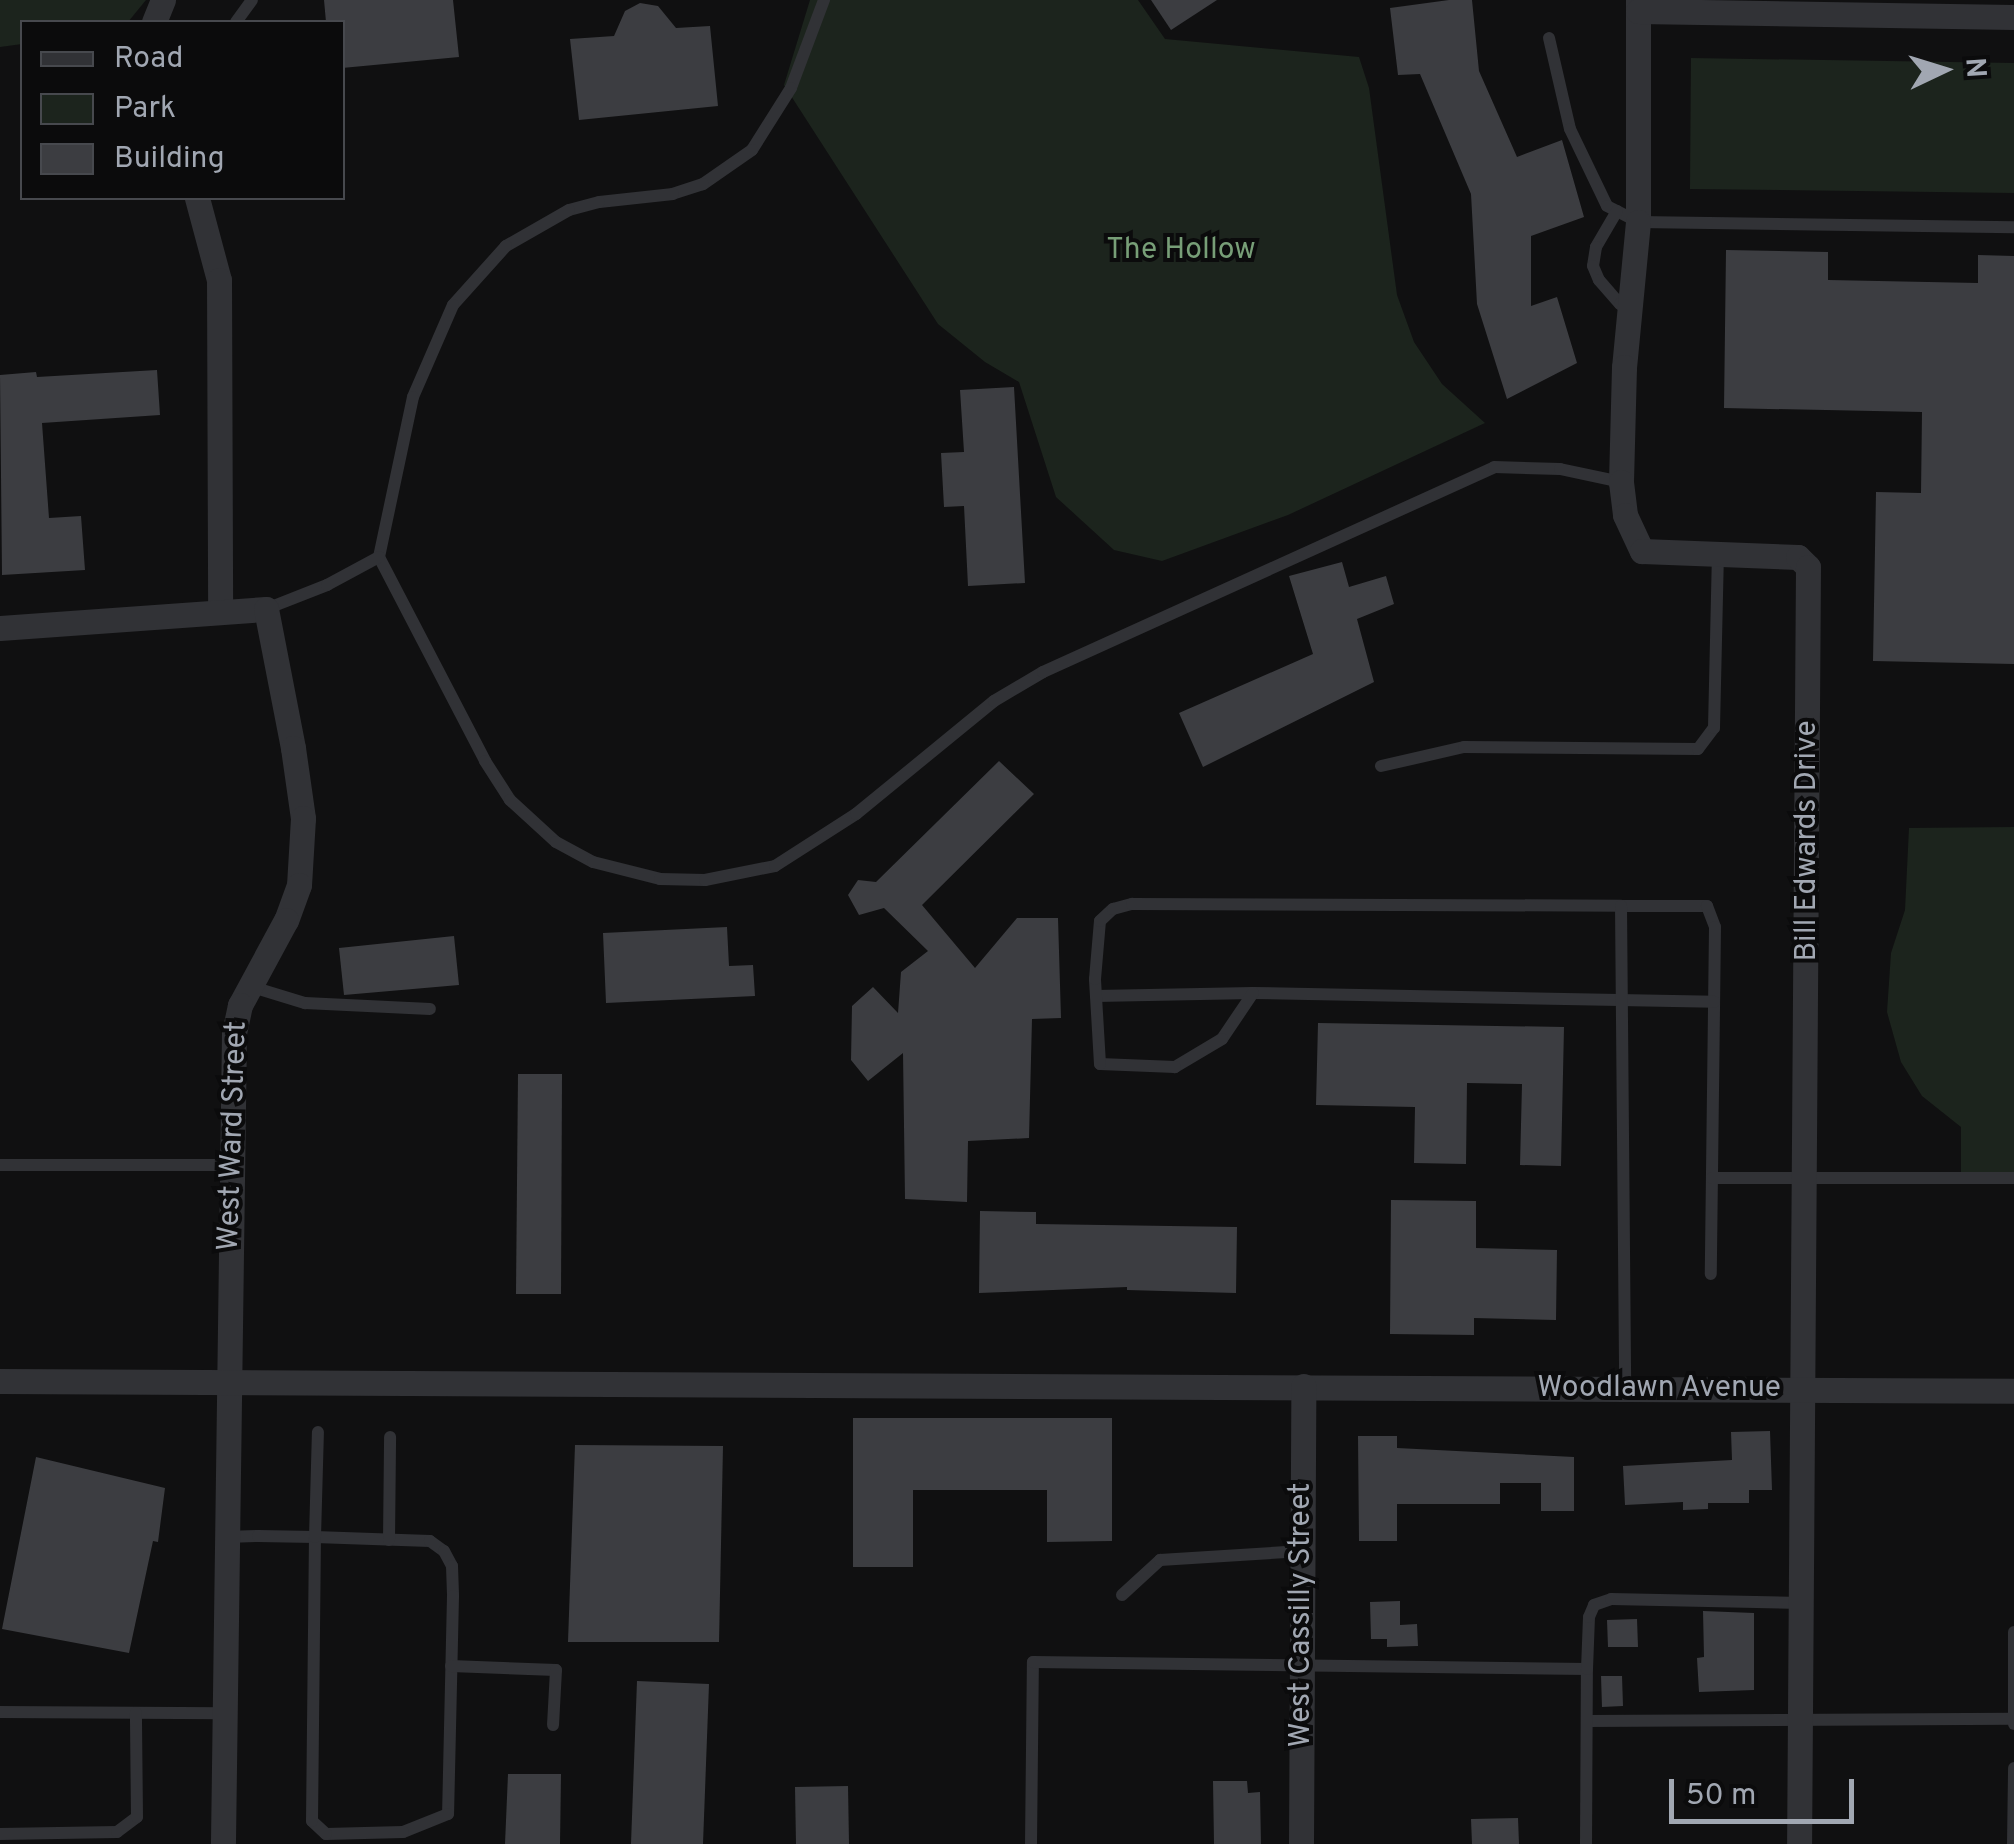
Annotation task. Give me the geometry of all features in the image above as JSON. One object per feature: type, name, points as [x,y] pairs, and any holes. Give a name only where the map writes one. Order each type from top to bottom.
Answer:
[{"type":"street","points":[[1638,6],[2014,17]]},
{"type":"street","name":"Bill Edwards Drive","points":[[1638,6],[1621,482],[1625,516],[1642,551],[1798,557],[1808,567],[1799,1844]]},
{"type":"street","points":[[198,200],[218,280],[220,612]]},
{"type":"street","points":[[0,628],[266,608]]},
{"type":"street","name":"West Ward Street","points":[[223,1844],[234,1033],[249,986],[286,920],[304,854],[293,748],[266,608]]},
{"type":"street","points":[[0,1381],[228,1384]]},
{"type":"street","name":"Woodlawn Avenue","points":[[228,1384],[2014,1391]]},
{"type":"street","name":"West Cassilly Street","points":[[1301,1844],[1304,1386]]},
{"type":"lane","points":[[824,0],[773,123],[732,167],[672,194],[599,202],[569,210],[506,246],[453,305],[413,397],[378,557],[485,761],[532,824],[581,855],[624,872],[704,880],[775,866],[808,849],[994,702],[1043,672],[1494,467],[1560,469],[1621,482]]},
{"type":"lane","points":[[1549,38],[1570,128],[1607,206],[1628,216],[2014,227]]},
{"type":"lane","points":[[1628,216],[1596,247],[1593,266],[1599,280],[1620,304],[1630,308]]},
{"type":"lane","points":[[1381,766],[1464,747],[1698,749],[1714,728],[1718,555]]},
{"type":"lane","points":[[266,608],[327,584],[378,557]]},
{"type":"lane","points":[[1253,993],[1222,1039],[1175,1067],[1100,1064],[1096,996],[1100,920],[1113,909],[1132,904],[1708,906],[1714,927],[1711,1274]]},
{"type":"lane","points":[[1621,906],[1626,1389]]},
{"type":"lane","points":[[249,986],[305,1002],[430,1009]]},
{"type":"lane","points":[[1096,996],[1253,993],[1714,1002]]},
{"type":"lane","points":[[0,1165],[230,1164]]},
{"type":"lane","points":[[1712,1178],[2014,1178]]},
{"type":"lane","points":[[226,1536],[315,1537],[430,1541],[444,1551],[452,1566],[448,1814],[403,1832],[326,1834],[312,1821],[315,1537],[318,1432]]},
{"type":"lane","points":[[389,1540],[390,1437]]},
{"type":"lane","points":[[1122,1595],[1160,1560],[1302,1551]]},
{"type":"lane","points":[[1586,1844],[1589,1618],[1594,1605],[1604,1600],[1802,1602]]},
{"type":"lane","points":[[2014,1632],[2014,1726]]},
{"type":"lane","points":[[1031,1844],[1033,1662],[1301,1662],[1588,1669]]},
{"type":"lane","points":[[451,1666],[556,1670],[553,1725]]},
{"type":"lane","points":[[0,1712],[224,1713]]},
{"type":"lane","points":[[0,1834],[117,1832],[137,1818],[136,1713]]},
{"type":"lane","points":[[1586,1720],[2014,1718]]},
{"type":"lane","points":[[2013,1844],[2014,1768]]},
{"type":"green space","points":[[0,0],[146,0],[130,20],[20,20],[20,44],[0,47]]},
{"type":"green space","name":"The Hollow","points":[[810,0],[1138,0],[1165,39],[1359,57],[1369,88],[1397,295],[1414,342],[1442,384],[1485,423],[1288,515],[1162,561],[1114,550],[1056,497],[1019,382],[985,362],[938,324],[784,85]]},
{"type":"green space","points":[[1691,58],[2014,63],[2014,193],[1690,189]]},
{"type":"green space","points":[[2014,827],[2014,1178],[1961,1179],[1961,1127],[1922,1096],[1901,1062],[1887,1012],[1891,953],[1905,910],[1909,828]]},
{"type":"building","points":[[324,0],[453,0],[459,57],[345,68],[345,20],[326,20]]},
{"type":"building","points":[[1151,0],[1217,0],[1171,30]]},
{"type":"building","points":[[1472,0],[1479,71],[1517,157],[1562,140],[1584,217],[1531,236],[1531,306],[1557,297],[1577,363],[1507,399],[1477,304],[1471,194],[1420,74],[1398,75],[1390,8]]},
{"type":"building","points":[[640,3],[658,6],[676,28],[710,26],[718,106],[579,120],[570,39],[614,36],[625,11]]},
{"type":"building","points":[[1726,250],[1828,252],[1828,280],[1978,283],[1978,255],[2014,256],[2014,664],[1873,661],[1876,492],[1921,493],[1922,412],[1724,408]]},
{"type":"building","points":[[157,370],[160,415],[42,423],[49,518],[81,516],[85,570],[2,575],[0,375],[36,372],[37,377]]},
{"type":"building","points":[[1014,387],[1025,583],[968,586],[964,506],[944,507],[941,453],[964,452],[960,390]]},
{"type":"building","points":[[1342,562],[1349,587],[1386,576],[1394,604],[1357,619],[1374,682],[1203,767],[1179,713],[1313,654],[1289,576]]},
{"type":"building","points":[[999,761],[1034,794],[922,905],[975,968],[1017,918],[1058,918],[1061,1018],[1032,1019],[1029,1138],[968,1141],[967,1202],[905,1199],[903,1053],[868,1081],[851,1060],[852,1006],[873,987],[898,1013],[901,972],[928,951],[884,908],[859,915],[848,895],[858,880],[876,882]]},
{"type":"building","points":[[727,927],[729,966],[753,965],[755,996],[606,1003],[603,933]]},
{"type":"building","points":[[454,936],[459,985],[344,995],[339,948]]},
{"type":"building","points":[[1318,1023],[1564,1027],[1561,1166],[1520,1165],[1522,1084],[1467,1083],[1466,1164],[1414,1163],[1415,1107],[1316,1105]]},
{"type":"building","points":[[518,1074],[562,1074],[561,1294],[516,1294]]},
{"type":"building","points":[[1391,1200],[1476,1201],[1476,1248],[1557,1250],[1556,1320],[1474,1318],[1474,1335],[1390,1334]]},
{"type":"building","points":[[980,1211],[1036,1212],[1036,1224],[1237,1227],[1236,1293],[1127,1287],[979,1293]]},
{"type":"building","points":[[853,1418],[1112,1418],[1112,1541],[1047,1542],[1047,1490],[913,1490],[913,1567],[853,1567]]},
{"type":"building","points":[[1770,1431],[1772,1490],[1749,1490],[1749,1503],[1708,1503],[1708,1509],[1683,1510],[1683,1502],[1625,1505],[1623,1466],[1732,1460],[1731,1432]]},
{"type":"building","points":[[1358,1436],[1397,1436],[1397,1448],[1574,1457],[1574,1511],[1541,1511],[1541,1483],[1500,1483],[1500,1504],[1397,1504],[1397,1541],[1359,1541]]},
{"type":"building","points":[[575,1445],[723,1446],[719,1642],[568,1642]]},
{"type":"building","points":[[36,1457],[165,1488],[158,1542],[153,1541],[129,1653],[2,1629]]},
{"type":"building","points":[[1400,1601],[1400,1625],[1417,1624],[1418,1646],[1387,1647],[1387,1639],[1371,1639],[1370,1602]]},
{"type":"building","points":[[1703,1611],[1754,1613],[1754,1690],[1699,1692],[1697,1658],[1704,1657]]},
{"type":"building","points":[[1637,1619],[1638,1647],[1608,1647],[1607,1620]]},
{"type":"building","points":[[1601,1676],[1622,1676],[1623,1706],[1602,1707]]},
{"type":"building","points":[[637,1681],[709,1684],[703,1844],[631,1844]]},
{"type":"building","points":[[508,1774],[561,1774],[560,1844],[505,1844]]},
{"type":"building","points":[[1213,1781],[1247,1781],[1248,1793],[1260,1792],[1261,1844],[1214,1844]]},
{"type":"building","points":[[848,1786],[849,1844],[796,1844],[795,1787]]},
{"type":"building","points":[[1518,1818],[1519,1844],[1472,1844],[1471,1819]]}]
